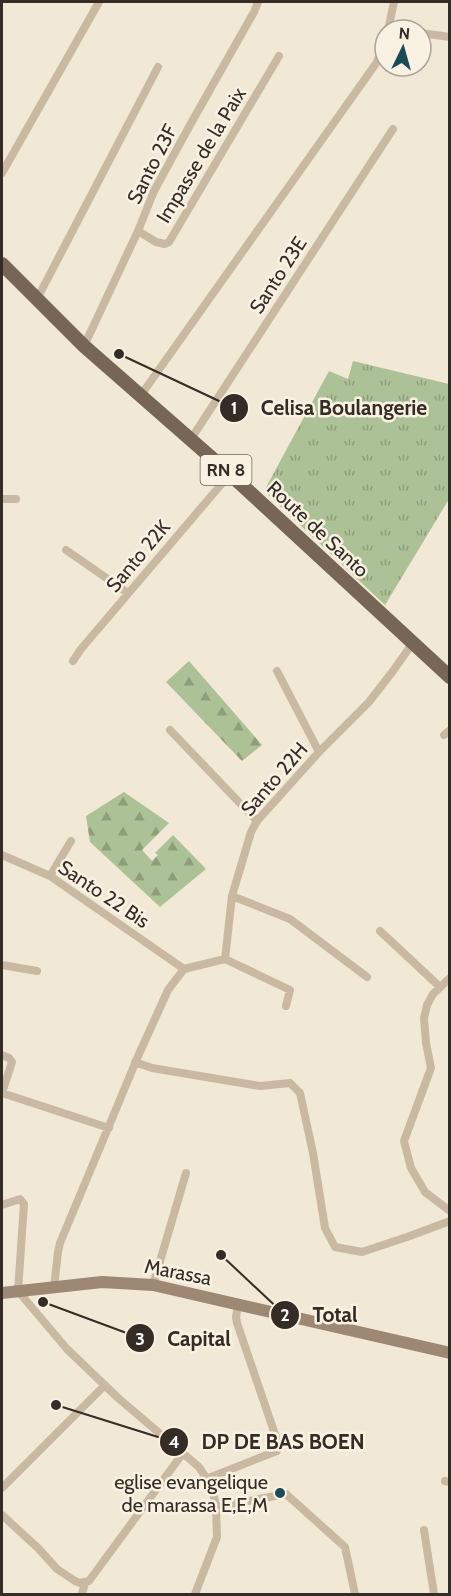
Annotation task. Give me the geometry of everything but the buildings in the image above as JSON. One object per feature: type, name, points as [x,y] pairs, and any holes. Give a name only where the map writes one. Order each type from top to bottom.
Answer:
[{"type":"main road","name":"Route de Santo","points":[[2,264],[84,346],[230,474],[450,677]]},
{"type":"main road","name":"Marassa","points":[[2,1293],[102,1282],[153,1285],[450,1353]]},
{"type":"street","points":[[2,173],[99,2]]},
{"type":"street","name":"Santo 23F","points":[[84,346],[138,231],[154,191],[258,2]]},
{"type":"street","points":[[391,18],[394,2]]},
{"type":"street","points":[[433,35],[450,37]]},
{"type":"street","name":"Impasse de la Paix","points":[[138,231],[156,242],[165,244],[169,242],[279,56]]},
{"type":"street","points":[[37,299],[158,67]]},
{"type":"street","points":[[141,395],[373,68]]},
{"type":"street","name":"Santo 23E","points":[[191,439],[393,129]]},
{"type":"street","name":"Santo 22K","points":[[72,661],[230,474]]},
{"type":"street","points":[[2,499],[16,499]]},
{"type":"street","points":[[66,550],[128,593]]},
{"type":"street","name":"Santo 22H","points":[[225,959],[232,896],[250,832],[257,821],[319,752],[369,702],[412,644]]},
{"type":"street","points":[[277,671],[319,752]]},
{"type":"street","points":[[170,730],[257,821]]},
{"type":"street","points":[[50,876],[71,841]]},
{"type":"street","name":"Santo 22 Bis","points":[[2,855],[50,876],[184,969]]},
{"type":"street","points":[[232,896],[290,919],[367,977]]},
{"type":"street","points":[[380,931],[440,987]]},
{"type":"street","points":[[54,1287],[60,1244],[135,1062],[168,990],[184,969],[225,959],[290,990],[286,1006]]},
{"type":"street","points":[[2,965],[37,970]]},
{"type":"street","points":[[450,978],[433,994],[427,1005],[424,1018],[431,1068],[404,1141],[411,1168],[425,1192],[450,1211]]},
{"type":"street","points":[[2,1055],[12,1062],[2,1093],[109,1128]]},
{"type":"street","points":[[135,1062],[152,1068],[260,1086],[290,1083],[300,1093],[325,1228],[335,1247],[363,1252],[450,1221]]},
{"type":"street","points":[[153,1285],[186,1173]]},
{"type":"street","points":[[2,1204],[20,1199],[24,1204],[18,1291],[68,1349],[105,1386],[199,1467],[212,1487],[216,1507],[217,1537],[195,1594]]},
{"type":"street","points":[[206,1479],[278,1449],[278,1443],[237,1323],[238,1305]]},
{"type":"street","points":[[2,1488],[105,1386]]},
{"type":"street","points":[[82,1594],[85,1583],[89,1581],[183,1453]]},
{"type":"street","points":[[216,1507],[286,1494],[345,1547],[355,1594]]},
{"type":"street","points":[[2,1515],[57,1569],[75,1581],[85,1583]]},
{"type":"street","points":[[424,1530],[434,1594]]},
{"type":"green space","points":[[353,361],[449,384],[449,499],[385,605],[264,491],[329,371],[348,379]]},
{"type":"green space","points":[[189,661],[262,745],[242,761],[166,682]]},
{"type":"green space","points":[[124,792],[169,823],[142,850],[152,861],[158,855],[155,853],[173,835],[206,869],[160,907],[90,842],[86,816]]},
{"type":"place","name":"Celisa Boulangerie","points":[[119,354]]},
{"type":"place","name":"Total","points":[[221,1255]]},
{"type":"place","name":"Capital","points":[[43,1302]]},
{"type":"place","name":"DP DE BAS BOEN","points":[[56,1405]]},
{"type":"place","name":"eglise evangelique de marassa E,E,M","points":[[280,1493]]}]
